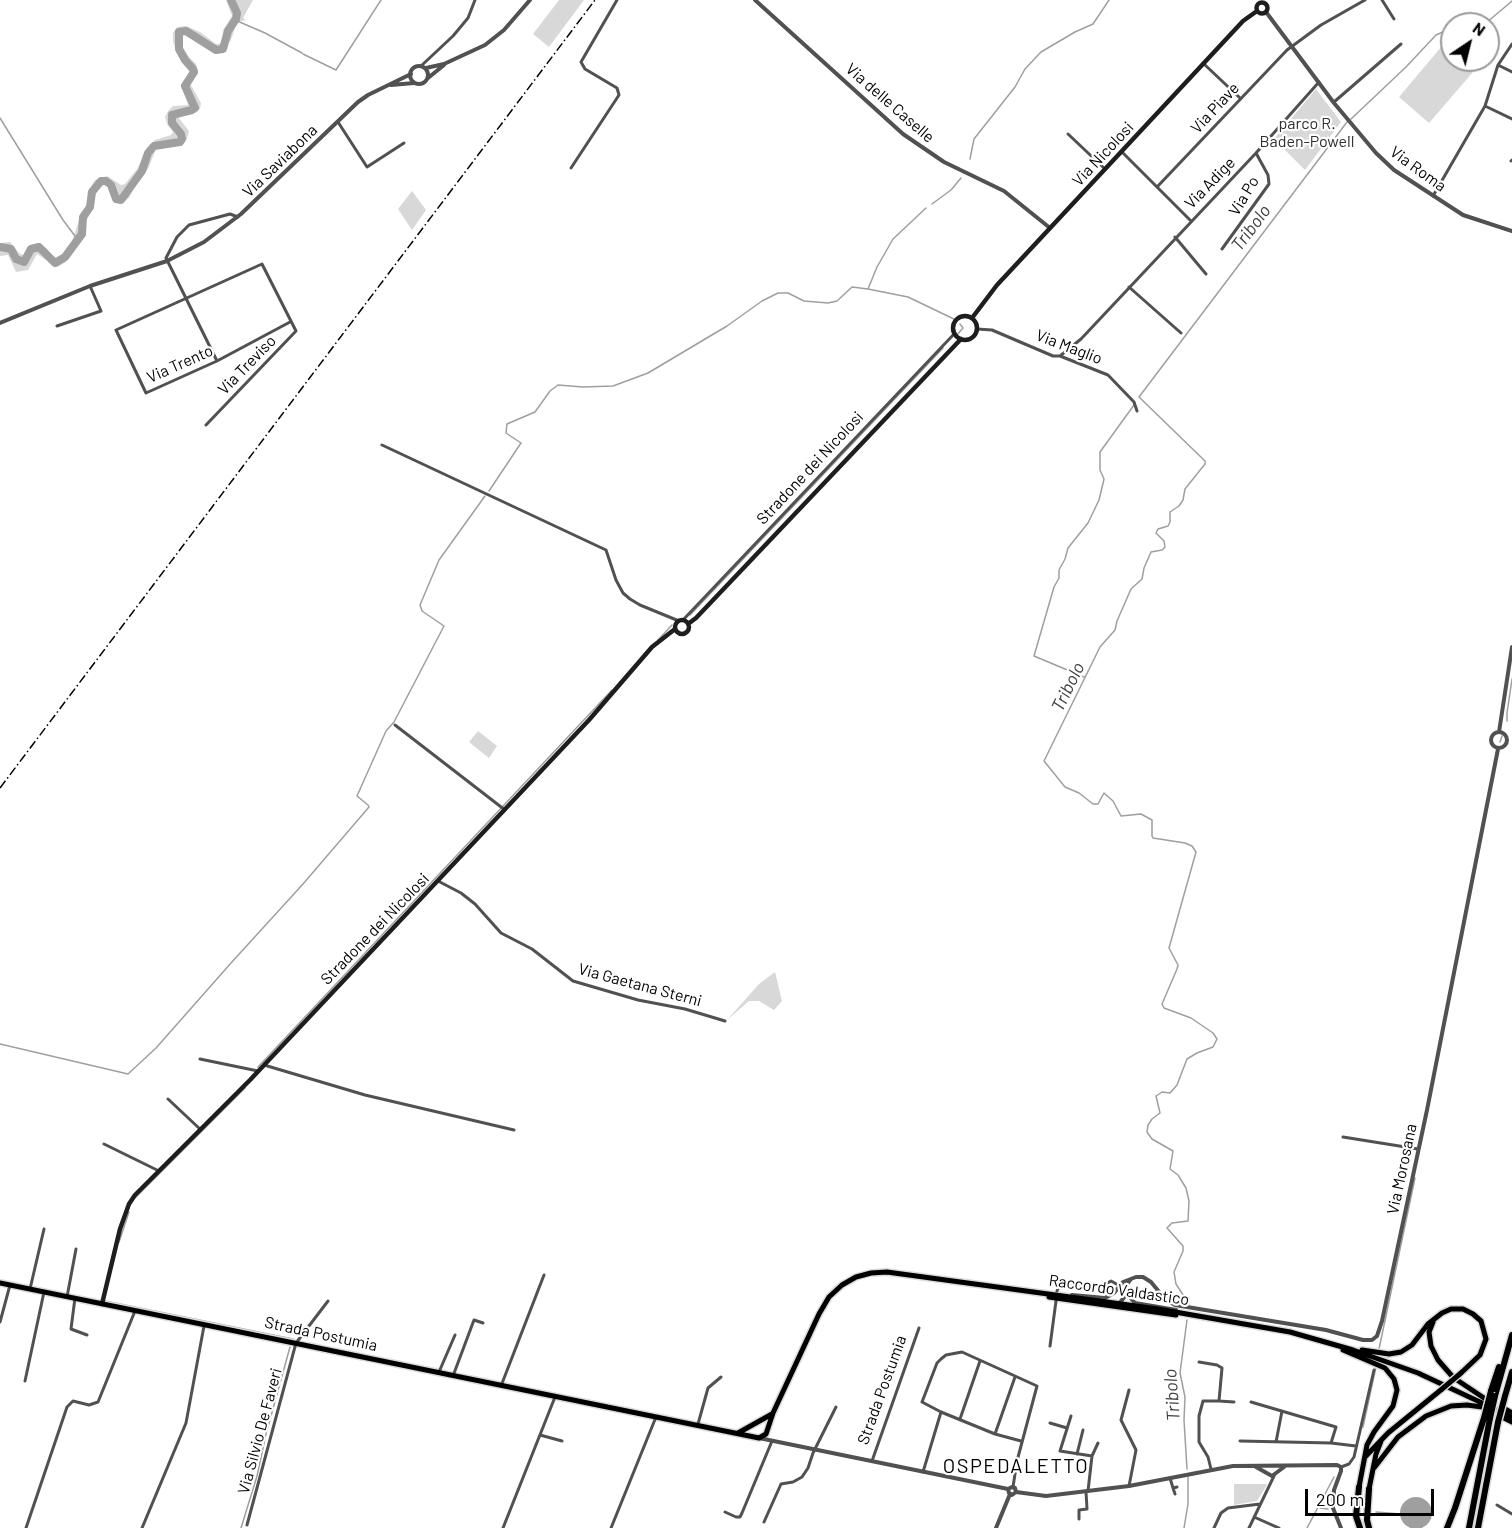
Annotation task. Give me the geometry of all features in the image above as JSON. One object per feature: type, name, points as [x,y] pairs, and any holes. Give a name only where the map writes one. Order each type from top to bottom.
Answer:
[{"type":"highway","points":[[1469,1528],[1487,1418],[1512,1335]]},
{"type":"highway","points":[[1478,1528],[1512,1372]]},
{"type":"highway","points":[[1447,1528],[1487,1418]]},
{"type":"highway","points":[[1359,1487],[1356,1516],[1360,1528]]},
{"type":"highway","points":[[1369,1489],[1367,1520],[1371,1528]]},
{"type":"main road","points":[[1263,1],[1268,7],[1266,12],[1260,13],[1257,11],[1257,5],[1263,1]]},
{"type":"main road","name":"Via Nicolosi","points":[[972,318],[997,285],[1203,64],[1250,15],[1257,11]]},
{"type":"main road","name":"Stradone dei Nicolosi","points":[[955,333],[954,324],[958,318],[965,316],[972,318]]},
{"type":"main road","points":[[972,318],[977,329]]},
{"type":"main road","name":"Stradone dei Nicolosi","points":[[675,629],[680,634],[684,634],[689,629],[688,624],[961,339],[972,338],[977,329]]},
{"type":"main road","points":[[955,333],[961,339]]},
{"type":"main road","points":[[681,620],[688,624]]},
{"type":"main road","name":"Stradone dei Nicolosi","points":[[102,1304],[120,1229],[129,1204],[142,1187],[264,1065],[589,720],[652,647],[675,629],[676,623],[681,620]]},
{"type":"main road","name":"Raccordo Valdastico","points":[[767,1430],[824,1304],[835,1290],[851,1279],[867,1273],[884,1272],[1166,1314],[1220,1319]]},
{"type":"main road","name":"Strada Postumia","points":[[0,1283],[757,1437]]},
{"type":"main road","name":"Raccordo Valdastico","points":[[1061,1298],[1120,1303],[1189,1313],[1334,1344]]},
{"type":"main road","points":[[1334,1344],[1394,1354],[1412,1345],[1435,1318],[1448,1310],[1462,1309],[1473,1314],[1482,1324],[1486,1339],[1484,1349],[1478,1358],[1383,1439],[1363,1459]]},
{"type":"main road","points":[[1435,1318],[1429,1332],[1431,1347],[1438,1360],[1454,1378],[1484,1398]]},
{"type":"main road","points":[[1314,1338],[1382,1366],[1392,1375],[1396,1384],[1395,1402],[1370,1438],[1363,1459],[1359,1487]]},
{"type":"main road","points":[[1334,1344],[1434,1380],[1512,1415]]},
{"type":"main road","points":[[1374,1468],[1398,1437],[1425,1416],[1451,1406],[1482,1407]]},
{"type":"main road","points":[[1505,1409],[1512,1415]]},
{"type":"main road","points":[[737,1433],[773,1413]]},
{"type":"main road","points":[[1501,1420],[1512,1422]]},
{"type":"main road","points":[[753,1425],[751,1431],[757,1437],[765,1436],[767,1430],[765,1424],[760,1422]]},
{"type":"main road","points":[[1369,1489],[1376,1454],[1383,1439]]},
{"type":"street","points":[[423,67],[468,18],[475,0]]},
{"type":"street","points":[[388,86],[421,83],[444,64],[492,40],[504,30],[530,0]]},
{"type":"street","points":[[572,168],[619,95],[617,88],[585,69],[581,62],[617,0]]},
{"type":"street","name":"Via delle Caselle","points":[[755,0],[903,134],[938,159],[1004,191],[1050,228]]},
{"type":"street","name":"Via Piave","points":[[1157,187],[1291,46],[1321,25],[1365,0]]},
{"type":"street","points":[[1382,0],[1394,19]]},
{"type":"street","name":"Via Roma","points":[[1266,12],[1334,103],[1376,153],[1394,170],[1463,215],[1512,231]]},
{"type":"street","points":[[1334,103],[1401,44]]},
{"type":"street","points":[[1500,62],[1512,44]]},
{"type":"street","points":[[415,82],[411,74],[413,68],[444,64]]},
{"type":"street","points":[[1203,64],[1240,98]]},
{"type":"street","points":[[423,67],[428,78]]},
{"type":"street","points":[[1432,196],[1485,106],[1496,72]]},
{"type":"street","name":"Via Saviabona","points":[[0,323],[90,286],[167,261],[204,242],[238,217],[368,95],[411,74]]},
{"type":"street","name":"Via Adige","points":[[1060,356],[1081,339],[1256,153],[1319,81]]},
{"type":"street","points":[[1485,106],[1512,119]]},
{"type":"street","name":"Via Saviabona","points":[[338,122],[367,167],[404,143]]},
{"type":"street","points":[[1068,134],[1105,169]]},
{"type":"street","points":[[1121,152],[1191,221]]},
{"type":"street","name":"Via Po","points":[[1222,249],[1269,184],[1268,176],[1256,153]]},
{"type":"street","name":"Via Saviabona","points":[[167,261],[169,250],[184,228],[202,220],[230,214],[238,217]]},
{"type":"street","points":[[1175,237],[1206,274]]},
{"type":"street","points":[[167,261],[217,361]]},
{"type":"street","name":"Via Treviso","points":[[186,300],[262,264],[296,331],[206,425]]},
{"type":"street","points":[[57,326],[101,311],[90,286]]},
{"type":"street","points":[[1129,287],[1181,333]]},
{"type":"street","name":"Via Trento","points":[[186,300],[116,330],[146,393],[217,361],[290,322]]},
{"type":"street","name":"Via Maglio","points":[[977,329],[992,330],[1053,356],[1060,356],[1108,375],[1134,402],[1137,411]]},
{"type":"street","name":"Stradone dei Nicolosi","points":[[681,620],[955,333]]},
{"type":"street","points":[[382,445],[606,550],[616,580],[630,599],[681,620]]},
{"type":"street","name":"Via Morosana","points":[[1499,732],[1506,736],[1508,742],[1504,747],[1498,748],[1492,745],[1491,741],[1493,736],[1499,732],[1512,647]]},
{"type":"street","points":[[395,725],[505,810]]},
{"type":"street","name":"Via Morosana","points":[[1131,1279],[1140,1276],[1148,1279],[1165,1299],[1175,1305],[1316,1328],[1363,1340],[1374,1339],[1378,1335],[1418,1149],[1498,748]]},
{"type":"street","name":"Via Gaetana Sterni","points":[[438,881],[461,893],[475,904],[501,933],[532,949],[573,981],[638,1000],[685,1009],[725,1021]]},
{"type":"street","points":[[200,1059],[258,1071]]},
{"type":"street","points":[[264,1065],[365,1095],[514,1130]]},
{"type":"street","points":[[168,1099],[201,1130]]},
{"type":"street","points":[[1343,1137],[1418,1149]]},
{"type":"street","points":[[104,1144],[160,1171]]},
{"type":"street","points":[[30,1290],[44,1229]]},
{"type":"street","points":[[67,1297],[76,1249]]},
{"type":"street","points":[[501,1386],[544,1275]]},
{"type":"street","points":[[1050,1346],[1061,1298],[1104,1298],[1131,1279]]},
{"type":"street","points":[[1120,1303],[1131,1279]]},
{"type":"street","points":[[1057,1292],[1059,1286],[1064,1284],[1098,1289],[1110,1282],[1120,1285],[1135,1303],[1189,1313]]},
{"type":"street","points":[[0,1322],[10,1286]]},
{"type":"street","points":[[1116,1291],[1116,1299],[1120,1303],[1166,1314]]},
{"type":"street","points":[[25,1381],[44,1292]]},
{"type":"street","points":[[75,1298],[71,1329],[87,1335]]},
{"type":"street","points":[[296,1343],[328,1301]]},
{"type":"street","points":[[26,1528],[67,1407],[73,1401],[94,1404],[100,1398],[135,1311]]},
{"type":"street","points":[[453,1376],[474,1320],[483,1323]]},
{"type":"street","points":[[142,1528],[186,1423],[204,1324]]},
{"type":"street","name":"Strada Postumia","points":[[872,1461],[919,1328]]},
{"type":"street","points":[[439,1373],[454,1335]]},
{"type":"street","name":"Via Silvio De Faveri","points":[[247,1525],[296,1343]]},
{"type":"street","points":[[996,1528],[1012,1490],[1021,1442],[1038,1388],[1036,1385],[962,1352],[946,1355],[937,1364],[922,1402],[995,1434],[1021,1442]]},
{"type":"street","points":[[960,1419],[980,1361]]},
{"type":"street","points":[[1199,1362],[1222,1368],[1219,1401]]},
{"type":"street","points":[[1341,1528],[1333,1508],[1334,1490],[1341,1467],[1352,1461],[1374,1370]]},
{"type":"street","points":[[697,1426],[708,1388],[721,1377]]},
{"type":"street","points":[[995,1434],[1015,1377]]},
{"type":"street","points":[[1129,1390],[1121,1420],[1136,1450],[1129,1486]]},
{"type":"street","points":[[503,1528],[555,1396]]},
{"type":"street","points":[[1211,1469],[1208,1457],[1199,1442],[1199,1416],[1203,1401],[1234,1402]]},
{"type":"street","points":[[1251,1402],[1336,1427],[1331,1443]]},
{"type":"street","points":[[764,1522],[781,1484],[793,1482],[802,1477],[808,1468],[814,1450],[836,1407]]},
{"type":"street","points":[[1276,1442],[1282,1411]]},
{"type":"street","points":[[923,1472],[941,1412]]},
{"type":"street","points":[[1071,1416],[1060,1451],[1092,1456]]},
{"type":"street","points":[[611,1528],[656,1417]]},
{"type":"street","points":[[1050,1423],[1067,1428]]},
{"type":"street","points":[[725,1512],[740,1517],[773,1441],[767,1430]]},
{"type":"street","points":[[1077,1454],[1083,1430]]},
{"type":"street","points":[[540,1435],[562,1441]]},
{"type":"street","name":"Strada Postumia","points":[[757,1437],[1046,1496],[1129,1486],[1211,1469],[1287,1465],[1341,1467]]},
{"type":"street","points":[[1240,1441],[1331,1443],[1356,1446]]},
{"type":"street","points":[[1079,1519],[1079,1510],[1087,1509],[1092,1456],[1098,1443]]},
{"type":"street","points":[[1249,1528],[1275,1474],[1287,1465]]},
{"type":"street","points":[[1254,1466],[1267,1474],[1275,1474]]},
{"type":"street","points":[[1269,1484],[1267,1468],[1271,1466],[1276,1470],[1275,1474]]},
{"type":"street","points":[[1170,1478],[1175,1487],[1175,1494]]},
{"type":"street","points":[[1214,1528],[1221,1513],[1228,1508],[1260,1504]]},
{"type":"street","points":[[1497,1505],[1512,1514]]},
{"type":"street","points":[[1254,1517],[1279,1528]]},
{"type":"green space","points":[[226,0],[253,0],[243,18],[246,20],[237,22],[231,40],[220,53],[187,32],[179,34],[180,44],[196,64],[198,72],[191,85],[201,103],[200,109],[178,117],[189,131],[187,139],[176,146],[156,149],[148,169],[139,178],[129,198],[123,202],[114,201],[109,186],[103,183],[96,191],[93,208],[86,221],[85,235],[66,262],[57,267],[37,254],[28,270],[16,272],[8,255],[0,256],[0,243],[10,242],[23,255],[31,246],[38,244],[59,259],[72,241],[82,212],[87,205],[88,191],[95,180],[107,176],[121,185],[125,184],[137,169],[148,147],[155,140],[171,135],[173,132],[165,117],[173,106],[188,105],[181,85],[190,71],[176,52],[173,33],[177,27],[186,26],[219,44],[222,41],[223,30],[232,16]]},
{"type":"green space","points":[[559,0],[584,0],[549,47],[533,34]]},
{"type":"green space","points":[[1440,48],[1440,72],[1473,72],[1429,123],[1399,97]]},
{"type":"green space","name":"parco R. Baden-Powell","points":[[1316,89],[1341,122],[1305,170],[1274,139]]},
{"type":"green space","points":[[412,191],[426,210],[412,230],[398,209]]},
{"type":"green space","points":[[478,731],[497,746],[489,758],[469,742]]},
{"type":"green space","points":[[775,972],[782,1001],[774,1010],[759,1001],[749,1001],[727,1020],[759,984]]},
{"type":"green space","points":[[1234,1484],[1267,1485],[1257,1501],[1234,1505]]},
{"type":"shaded area","points":[[1416,1497],[1427,1502],[1432,1513],[1427,1524],[1416,1529],[1405,1524],[1400,1513],[1405,1502]]},
{"type":"waterway","points":[[0,247],[11,249],[16,259],[24,262],[31,249],[39,247],[55,263],[65,257],[82,234],[83,217],[90,207],[92,192],[101,181],[106,181],[111,185],[116,199],[121,200],[142,171],[148,153],[154,146],[180,142],[181,134],[172,123],[172,115],[195,108],[185,86],[194,72],[179,49],[179,32],[186,31],[216,50],[223,49],[228,31],[237,13],[231,0]]},
{"type":"waterway","points":[[303,54],[336,70],[381,0]]},
{"type":"waterway","points":[[970,159],[974,139],[1015,87],[1025,69],[1041,52],[1093,24],[1109,0]]},
{"type":"waterway","name":"Tribolo","points":[[1499,12],[1512,1]]},
{"type":"waterway","points":[[235,20],[302,53]]},
{"type":"waterway","name":"Tribolo","points":[[1351,119],[1440,33]]},
{"type":"waterway","points":[[0,118],[63,220],[78,240]]},
{"type":"waterway","name":"Tribolo","points":[[1189,1304],[1176,1284],[1174,1272],[1183,1246],[1167,1228],[1172,1223],[1188,1221],[1189,1201],[1186,1188],[1178,1175],[1170,1169],[1173,1151],[1152,1139],[1147,1132],[1152,1119],[1160,1113],[1156,1096],[1162,1092],[1170,1093],[1177,1085],[1187,1059],[1213,1047],[1217,1039],[1213,1033],[1191,1018],[1164,1008],[1162,1004],[1178,965],[1169,948],[1196,852],[1192,846],[1185,843],[1153,838],[1152,820],[1141,814],[1121,816],[1113,801],[1104,793],[1098,804],[1093,804],[1079,793],[1065,787],[1044,761],[1100,647],[1115,630],[1131,589],[1142,579],[1151,552],[1162,550],[1165,547],[1164,541],[1156,533],[1158,529],[1168,526],[1170,512],[1179,506],[1185,489],[1205,464],[1205,461],[1139,397],[1347,122]]},
{"type":"waterway","points":[[932,204],[951,190],[961,178]]},
{"type":"waterway","points":[[926,208],[893,239],[868,289],[908,297],[956,320]]},
{"type":"waterway","points":[[489,491],[521,443],[506,433],[507,424],[535,412],[550,391],[558,385],[613,386],[648,373],[778,293],[788,293],[804,301],[828,303],[837,301],[852,287],[868,289]]},
{"type":"waterway","points":[[956,336],[963,328],[960,324]]},
{"type":"waterway","points":[[690,615],[943,348]]},
{"type":"waterway","points":[[1084,677],[1034,656],[1054,587],[1059,578],[1059,570],[1068,548],[1088,523],[1099,500],[1104,479],[1100,470],[1100,452],[1134,405]]},
{"type":"waterway","points":[[0,1044],[128,1074],[156,1048],[303,884],[369,807],[357,796],[386,731],[394,722],[444,626],[422,611],[420,605],[439,560],[485,496]]},
{"type":"waterway","points":[[658,640],[672,625]]},
{"type":"waterway","points":[[1507,721],[1512,679]]},
{"type":"waterway","points":[[258,1067],[612,690]]},
{"type":"waterway","points":[[1500,742],[1502,736]]},
{"type":"waterway","points":[[136,1197],[245,1088]]},
{"type":"waterway","points":[[1379,1349],[1415,1178]]},
{"type":"waterway","points":[[119,1242],[129,1212]]},
{"type":"waterway","points":[[105,1301],[293,1339]]},
{"type":"waterway","name":"Tribolo","points":[[1187,1320],[1180,1373],[1185,1397],[1187,1469]]},
{"type":"waterway","points":[[241,1528],[257,1476],[290,1347]]},
{"type":"waterway","points":[[1363,1427],[1376,1367]]},
{"type":"waterway","name":"Tribolo","points":[[1184,1528],[1188,1504],[1188,1477]]},
{"type":"waterway","points":[[1307,1528],[1334,1477]]},
{"type":"waterway","points":[[1320,1508],[1328,1509]]},
{"type":"waterway","points":[[1376,1512],[1400,1514]]},
{"type":"railway","points":[[0,788],[595,0]]},
{"type":"district","name":"OSPEDALETTO","points":[[1016,1466]]}]
